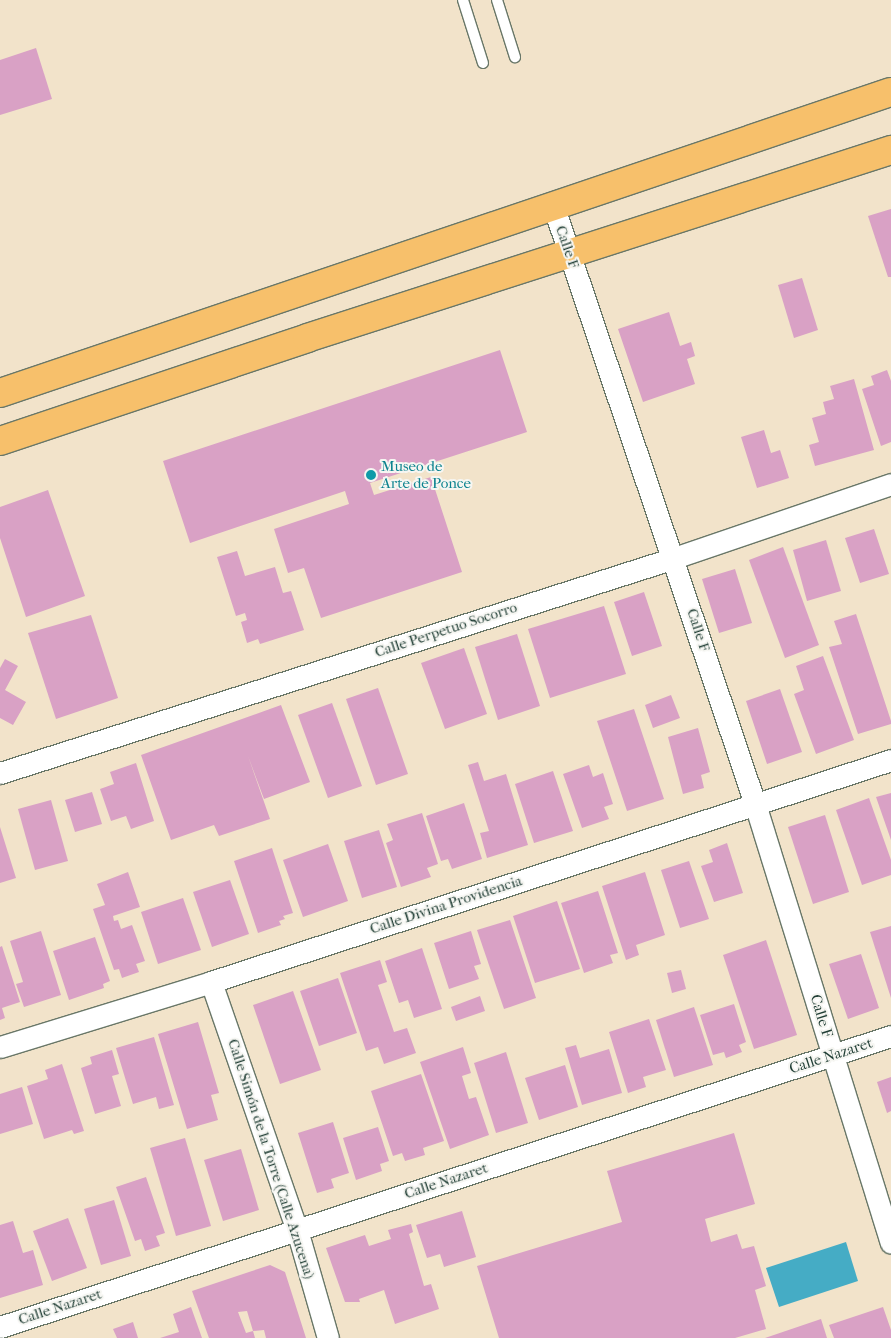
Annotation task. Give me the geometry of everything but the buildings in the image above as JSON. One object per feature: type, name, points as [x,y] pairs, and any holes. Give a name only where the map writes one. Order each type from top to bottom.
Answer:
[{"type":"main road","points":[[0,393],[554,208],[891,92]]},
{"type":"main road","points":[[0,441],[891,150]]},
{"type":"street","name":"Calle F","points":[[554,208],[674,558],[755,804],[891,1242]]},
{"type":"street","name":"Calle Perpetuo Socorro","points":[[0,773],[674,558],[891,484]]},
{"type":"street","name":"Calle Divina Providencia","points":[[0,1047],[211,982],[891,760]]},
{"type":"street","name":"Calle Simón de la Torre (Calle Azucena)","points":[[211,982],[297,1230],[328,1338]]},
{"type":"street","name":"Calle Nazaret","points":[[0,1327],[891,1036]]},
{"type":"lane","points":[[463,0],[483,63]]},
{"type":"lane","points":[[496,0],[515,57]]},
{"type":"water","points":[[846,1242],[858,1281],[779,1307],[766,1268]]},
{"type":"place","name":"Museo de Arte de Ponce","points":[[371,475]]}]
